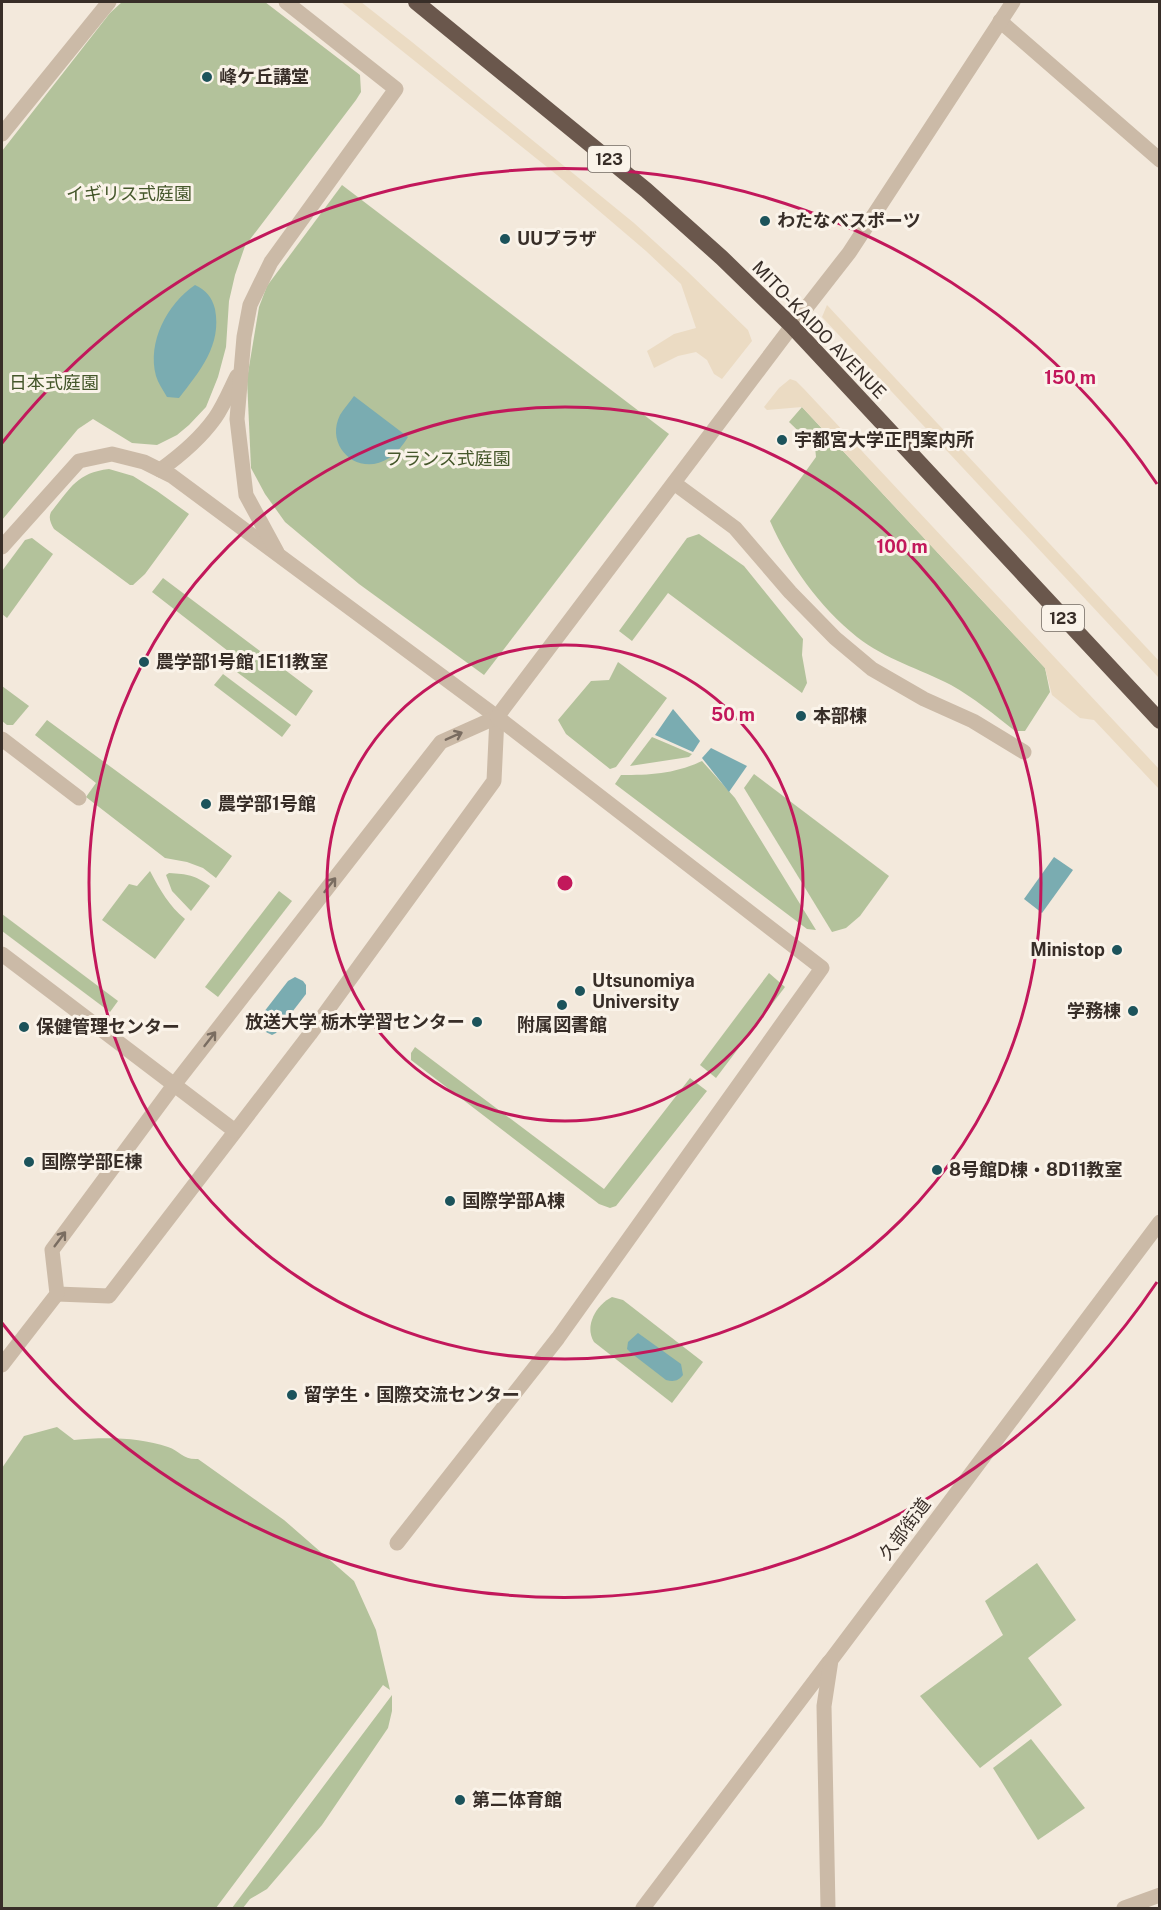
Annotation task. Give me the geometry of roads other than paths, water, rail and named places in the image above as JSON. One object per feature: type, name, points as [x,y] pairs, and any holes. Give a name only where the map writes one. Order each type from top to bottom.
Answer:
[{"type":"highway","name":"MITO-KAIDO AVENUE","points":[[416,2],[646,190],[722,258],[792,326],[1160,721]]},
{"type":"street","points":[[2,134],[109,2]]},
{"type":"street","points":[[279,557],[246,495],[237,419],[244,337],[250,305],[271,262],[396,89],[286,2]]},
{"type":"street","points":[[2,1365],[57,1294],[52,1250],[174,1085],[441,742],[497,717],[849,253],[1013,2]]},
{"type":"street","points":[[1000,21],[1160,160]]},
{"type":"street","points":[[160,470],[179,457],[202,435],[217,416],[242,368]]},
{"type":"street","points":[[2,547],[79,461],[112,454],[144,462],[172,476],[497,717],[822,968],[558,1338],[397,1543]]},
{"type":"street","points":[[674,483],[735,528],[790,592],[836,638],[872,669],[924,699],[973,721],[1024,752]]},
{"type":"street","points":[[57,1294],[109,1296],[317,1025],[494,781],[497,717]]},
{"type":"street","points":[[2,739],[79,798]]},
{"type":"street","points":[[2,954],[235,1131]]},
{"type":"street","name":"久部街道","points":[[828,1908],[824,1706],[831,1660],[1160,1222]]},
{"type":"street","points":[[643,1908],[831,1660]]},
{"type":"street","points":[[1124,1908],[1160,1895]]},
{"type":"water","points":[[195,285],[210,297],[215,309],[216,322],[212,346],[208,357],[179,398],[167,397],[156,376],[154,350],[157,337],[176,302]]},
{"type":"water","points":[[354,396],[408,437],[389,458],[378,463],[356,462],[341,448],[336,427],[340,415]]},
{"type":"water","points":[[673,709],[700,741],[693,752],[655,735]]},
{"type":"water","points":[[711,748],[747,766],[729,792],[702,758]]},
{"type":"water","points":[[1054,857],[1073,870],[1042,913],[1024,899]]},
{"type":"water","points":[[295,977],[306,985],[306,994],[276,1033],[272,1035],[259,1025],[260,1017],[288,981]]},
{"type":"water","points":[[638,1333],[681,1364],[683,1375],[676,1380],[666,1380],[631,1353],[627,1349],[628,1342]]},
{"type":"place","name":"峰ケ丘講堂","points":[[207,77]]},
{"type":"place","name":"わたなべスポーツ","points":[[765,221]]},
{"type":"place","name":"UUプラザ","points":[[505,239]]},
{"type":"place","name":"宇都宮大学正門案内所","points":[[782,440]]},
{"type":"place","name":"農学部1号館 1E11教室","points":[[144,662]]},
{"type":"place","name":"本部棟","points":[[801,716]]},
{"type":"place","name":"農学部1号館","points":[[206,804]]},
{"type":"place","name":"Ministop","points":[[1117,950]]},
{"type":"place","name":"Utsunomiya University","points":[[580,991]]},
{"type":"place","name":"附属図書館","points":[[562,1005]]},
{"type":"place","name":"学務棟","points":[[1133,1011]]},
{"type":"place","name":"放送大学 栃木学習センター","points":[[477,1022]]},
{"type":"place","name":"保健管理センター","points":[[24,1027]]},
{"type":"place","name":"国際学部E棟","points":[[29,1162]]},
{"type":"place","name":"8号館D棟・8D11教室","points":[[937,1170]]},
{"type":"place","name":"国際学部A棟","points":[[450,1201]]},
{"type":"place","name":"留学生・国際交流センター","points":[[292,1395]]},
{"type":"place","name":"第二体育館","points":[[460,1800]]},
{"type":"park label","name":"イギリス式庭園","points":[[129,194]]},
{"type":"park label","name":"日本式庭園","points":[[54,383]]},
{"type":"park label","name":"フランス式庭園","points":[[448,459]]}]
